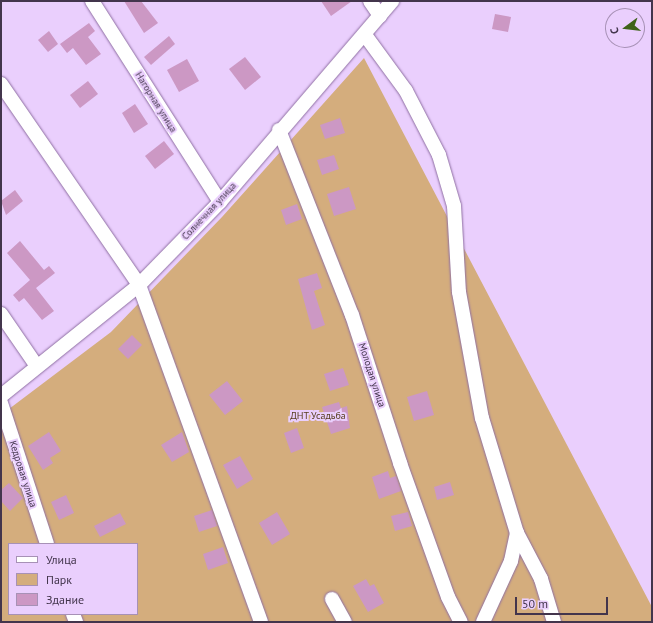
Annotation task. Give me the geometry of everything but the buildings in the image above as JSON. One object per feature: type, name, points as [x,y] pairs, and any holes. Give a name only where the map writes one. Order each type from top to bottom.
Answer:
[{"type":"street","name":"Нагорная улица","points":[[92,1],[220,202]]},
{"type":"street","points":[[370,1],[380,16]]},
{"type":"street","name":"Солнечная улица","points":[[1,396],[36,365],[139,285],[220,202],[279,130],[365,35],[392,1]]},
{"type":"street","points":[[365,35],[406,91],[439,155],[454,206],[459,292],[482,418],[517,533],[541,579],[554,622]]},
{"type":"street","points":[[1,84],[139,285],[261,622]]},
{"type":"street","name":"Молодая улица","points":[[279,130],[352,315],[400,464],[448,597],[461,622]]},
{"type":"street","points":[[1,314],[36,365]]},
{"type":"street","name":"Кедровая улица","points":[[1,403],[47,543]]},
{"type":"street","points":[[483,622],[512,561],[517,533]]},
{"type":"street","points":[[332,599],[345,622]]},
{"type":"green space","name":"ДНТ Усадьба","points":[[364,58],[652,607],[652,622],[1,622],[1,415],[111,332],[222,217]]}]
